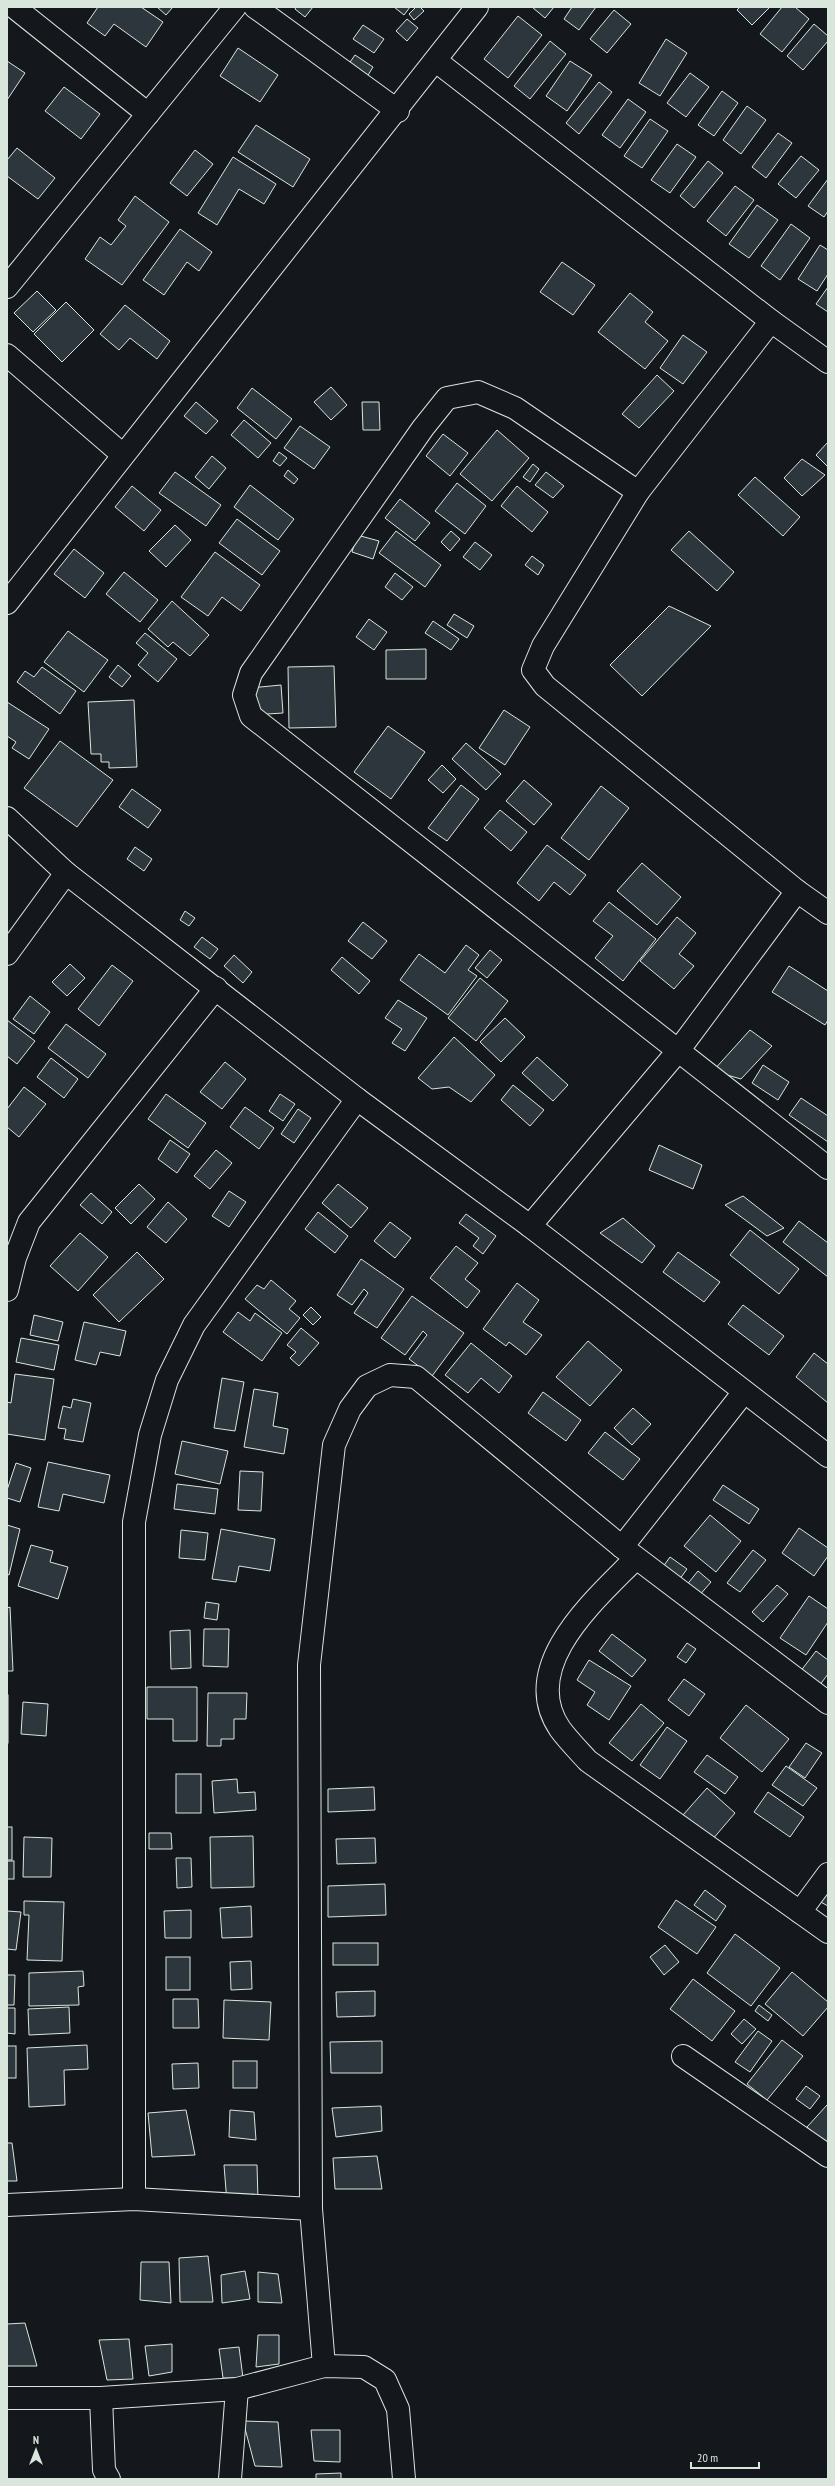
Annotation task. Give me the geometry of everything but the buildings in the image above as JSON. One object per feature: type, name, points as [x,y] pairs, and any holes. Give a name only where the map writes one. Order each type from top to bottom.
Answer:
[{"type":"street","points":[[14,7],[148,114]]},
{"type":"street","points":[[7,287],[235,7]]},
{"type":"street","points":[[255,7],[398,110]]},
{"type":"street","points":[[7,603],[398,110],[477,7]]},
{"type":"street","points":[[436,61],[771,321],[827,359]]},
{"type":"street","points":[[771,321],[638,492],[543,646],[533,670],[545,686],[797,891],[828,913]]},
{"type":"street","points":[[7,355],[123,455]]},
{"type":"street","points":[[638,492],[515,408],[478,392],[447,398],[423,428],[251,673],[244,695],[251,716],[828,1168]]},
{"type":"street","points":[[7,818],[66,873],[357,1099],[530,1226],[828,1456]]},
{"type":"street","points":[[7,954],[66,873]]},
{"type":"street","points":[[530,1226],[678,1051],[797,891]]},
{"type":"street","points":[[7,1290],[11,1258],[29,1222],[216,988]]},
{"type":"street","points":[[134,2199],[134,1522],[150,1435],[167,1380],[194,1325],[357,1099]]},
{"type":"street","points":[[324,2366],[311,2209],[309,1665],[334,1445],[350,1409],[367,1386],[390,1375],[416,1376],[628,1553],[828,1703]]},
{"type":"street","points":[[744,1392],[558,1649],[550,1670],[548,1689],[551,1708],[559,1728],[588,1761],[828,1932]]},
{"type":"street","points":[[800,1912],[828,1874]]},
{"type":"street","points":[[683,2056],[828,2156]]},
{"type":"street","points":[[7,2205],[134,2199],[311,2209]]},
{"type":"street","points":[[7,2398],[101,2398],[236,2389],[324,2366],[364,2367],[384,2380],[398,2409],[404,2479]]},
{"type":"street","points":[[230,2479],[236,2389]]},
{"type":"street","points":[[101,2398],[104,2470],[109,2479]]}]
